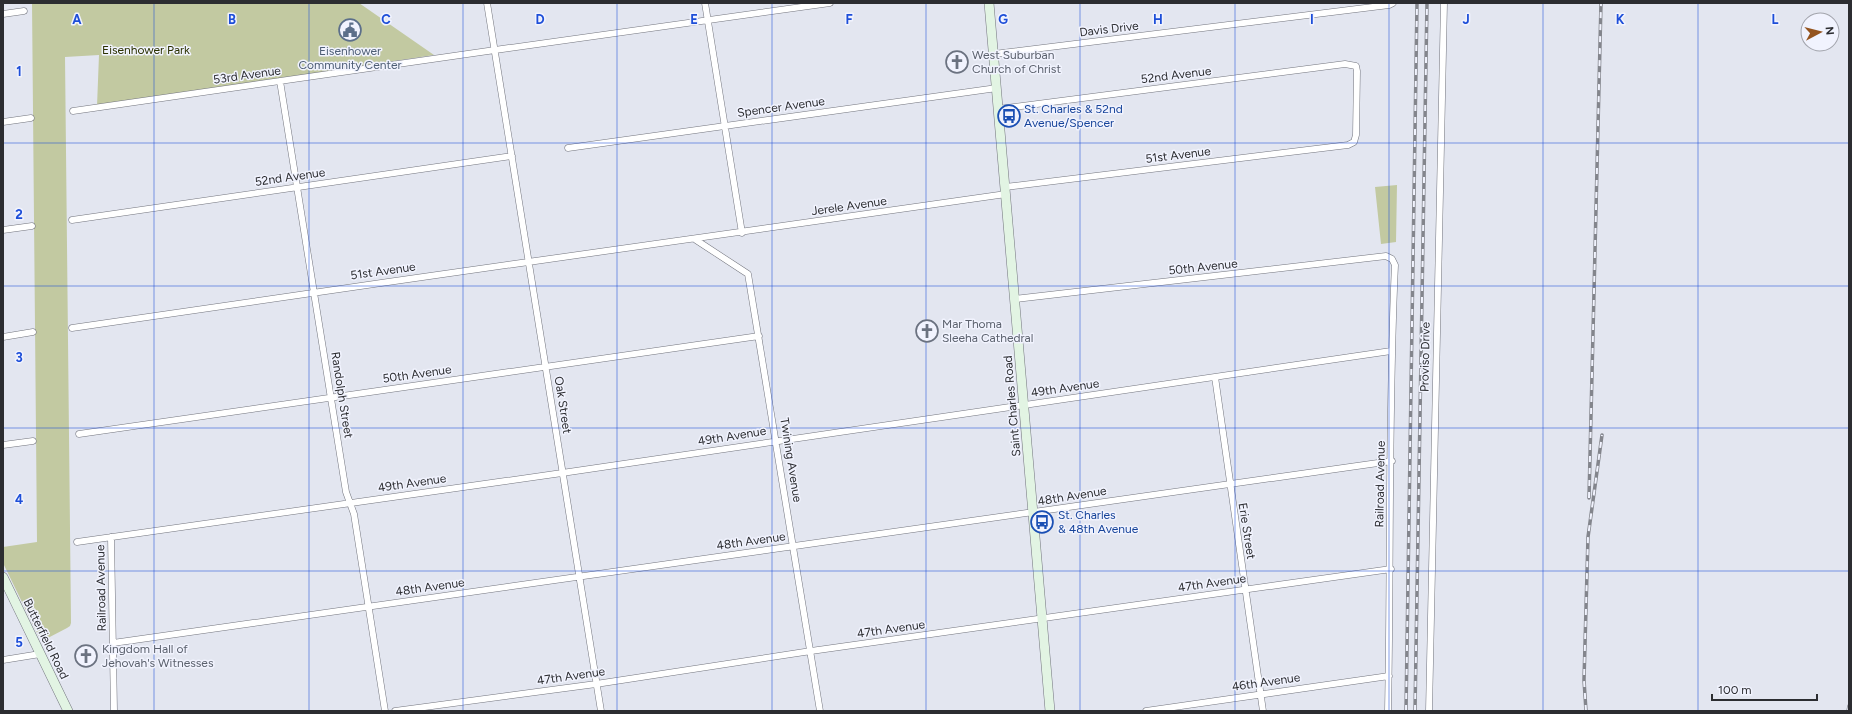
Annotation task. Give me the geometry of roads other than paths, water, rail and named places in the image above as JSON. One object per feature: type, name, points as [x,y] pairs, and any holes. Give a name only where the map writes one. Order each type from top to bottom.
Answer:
[{"type":"main road","name":"Saint Charles Road","points":[[989,3],[1050,711]]},
{"type":"main road","name":"Butterfield Road","points":[[3,577],[68,711]]},
{"type":"street","name":"Oak Street","points":[[487,3],[601,711]]},
{"type":"street","points":[[705,3],[742,233]]},
{"type":"street","name":"53rd Avenue","points":[[73,112],[708,19],[830,3]]},
{"type":"street","name":"Davis Drive","points":[[994,54],[1389,5],[1393,3]]},
{"type":"street","name":"Proviso Drive","points":[[1429,711],[1444,3]]},
{"type":"street","points":[[3,14],[24,11]]},
{"type":"street","name":"52nd Avenue","points":[[998,109],[1345,64],[1356,66],[1356,135],[1354,142]]},
{"type":"street","name":"Randolph Street","points":[[280,81],[332,397],[346,492],[350,502],[385,711]]},
{"type":"street","name":"Spencer Avenue","points":[[568,148],[997,88]]},
{"type":"street","points":[[3,122],[30,118]]},
{"type":"street","name":"51st Avenue","points":[[1005,190],[1348,145],[1354,142]]},
{"type":"street","name":"52nd Avenue","points":[[72,220],[512,156]]},
{"type":"street","name":"Jerele Avenue","points":[[696,240],[1005,190]]},
{"type":"street","points":[[3,230],[32,226]]},
{"type":"street","name":"51st Avenue","points":[[72,328],[315,292],[696,240]]},
{"type":"street","name":"Twining Avenue","points":[[696,240],[748,274],[820,711]]},
{"type":"street","name":"50th Avenue","points":[[1015,299],[1386,256],[1392,259]]},
{"type":"street","name":"Railroad Avenue","points":[[1388,711],[1392,461],[1391,351],[1395,265],[1392,259]]},
{"type":"street","points":[[3,337],[34,332]]},
{"type":"street","name":"50th Avenue","points":[[78,434],[546,368],[759,336]]},
{"type":"street","name":"49th Avenue","points":[[77,542],[562,473],[1391,351]]},
{"type":"street","name":"Erie Street","points":[[1215,377],[1229,484],[1263,711]]},
{"type":"street","points":[[3,445],[34,441]]},
{"type":"street","name":"48th Avenue","points":[[113,643],[368,608],[1392,461]]},
{"type":"street","name":"Railroad Avenue","points":[[111,537],[114,711]]},
{"type":"street","name":"47th Avenue","points":[[395,711],[596,684],[811,651],[1391,569]]},
{"type":"street","points":[[3,660],[40,654]]},
{"type":"street","name":"46th Avenue","points":[[1146,711],[1389,676]]},
{"type":"railway","points":[[1406,711],[1417,3]]},
{"type":"railway","points":[[1415,711],[1427,3]]},
{"type":"railway","points":[[1589,498],[1601,3]]},
{"type":"railway","points":[[1586,711],[1584,680],[1588,537],[1602,435]]},
{"type":"railway","points":[[1848,711],[1849,706]]},
{"type":"place","name":"Eisenhower Community Center","points":[[350,30]]},
{"type":"place","name":"West Suburban Church of Christ","points":[[957,62]]},
{"type":"place","name":"St. Charles & 52nd Avenue/Spencer","points":[[1009,116]]},
{"type":"place","name":"Mar Thoma Sleeha Cathedral","points":[[927,331]]},
{"type":"place","name":"St. Charles & 48th Avenue","points":[[1042,522]]},
{"type":"place","name":"Kingdom Hall of Jehovah's Witnesses","points":[[86,656]]},
{"type":"park label","name":"Eisenhower Park","points":[[146,50]]}]
